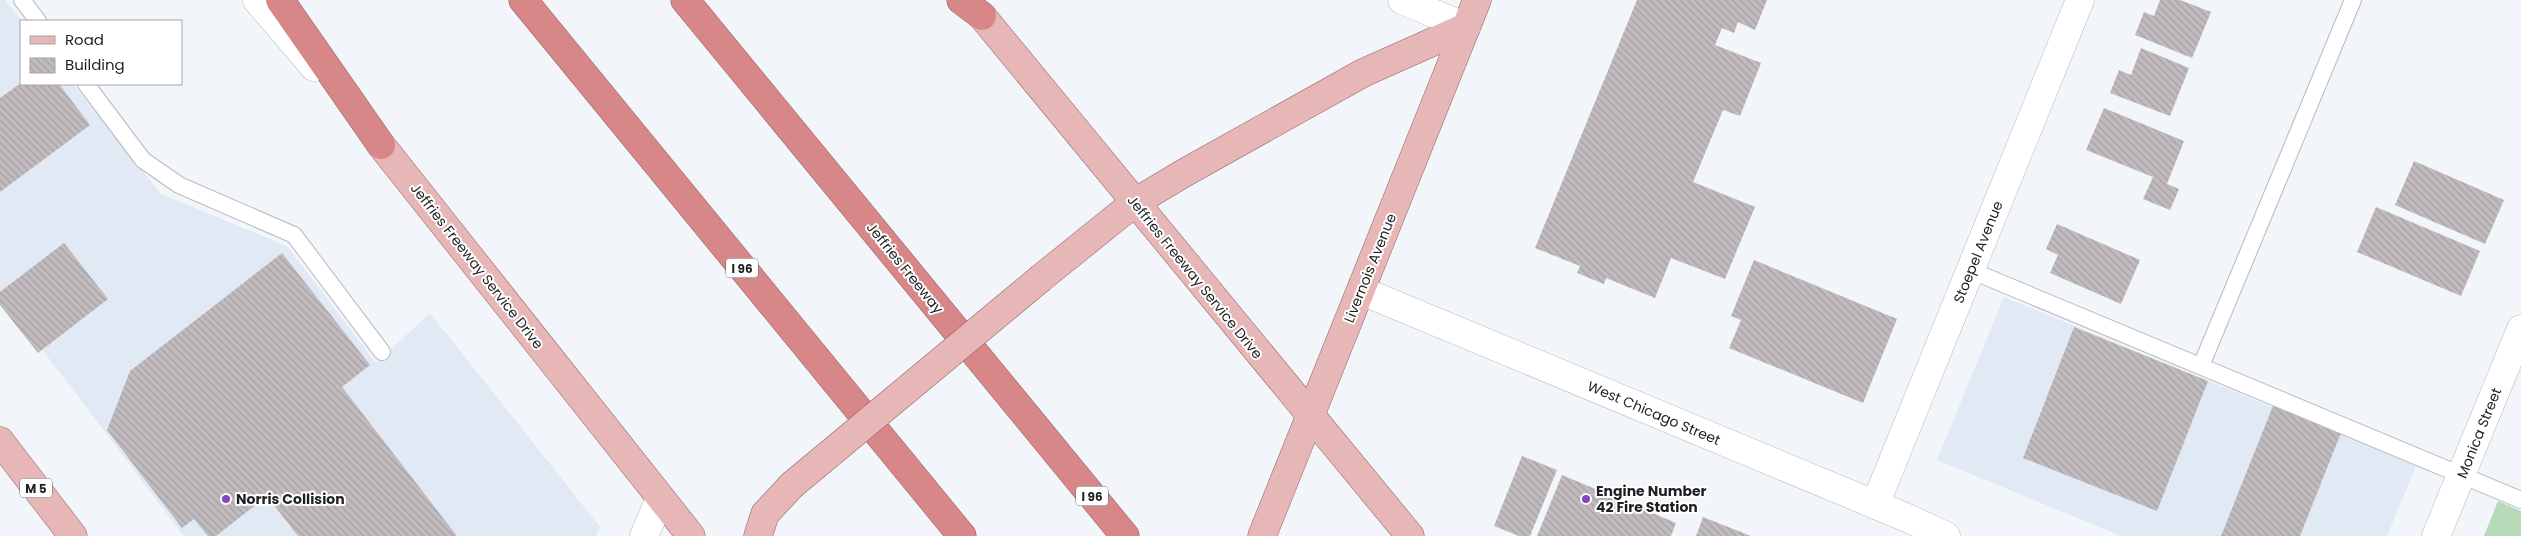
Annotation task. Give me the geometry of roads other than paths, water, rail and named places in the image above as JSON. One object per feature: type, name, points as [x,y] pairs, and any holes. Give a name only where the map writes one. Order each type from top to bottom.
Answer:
[{"type":"highway","points":[[280,0],[381,145]]},
{"type":"highway","name":"I 96","points":[[523,0],[962,536]]},
{"type":"highway","name":"Jeffries Freeway","points":[[685,0],[1125,536]]},
{"type":"highway","points":[[960,0],[976,8]]},
{"type":"main road","name":"Livernois Avenue","points":[[1262,536],[1362,291],[1477,0]]},
{"type":"main road","name":"Jeffries Freeway Service Drive","points":[[976,8],[1134,203],[1410,536]]},
{"type":"main road","points":[[758,536],[765,514],[792,485],[1134,203],[1363,74],[1466,28]]},
{"type":"main road","name":"Jeffries Freeway Service Drive","points":[[381,145],[691,536]]},
{"type":"main road","name":"M 5","points":[[0,441],[73,536]]},
{"type":"street","name":"Jeffries Freeway Service Drive","points":[[257,0],[381,145]]},
{"type":"street","points":[[1402,0],[1466,28]]},
{"type":"street","name":"Stoepel Avenue","points":[[1875,505],[2080,0]]},
{"type":"street","name":"West Chicago Street","points":[[1362,291],[1875,505],[1909,528],[1946,536]]},
{"type":"street","name":"Monica Street","points":[[2436,536],[2521,329]]},
{"type":"street","points":[[644,536],[660,499]]},
{"type":"lane","points":[[22,0],[37,20]]},
{"type":"lane","points":[[2201,366],[2353,0]]},
{"type":"lane","points":[[87,85],[143,160],[179,185],[294,235],[382,352]]},
{"type":"lane","points":[[1970,270],[2521,500]]},
{"type":"place","name":"Norris Collision","points":[[226,499]]},
{"type":"place","name":"Engine Number 42 Fire Station","points":[[1586,499]]}]
